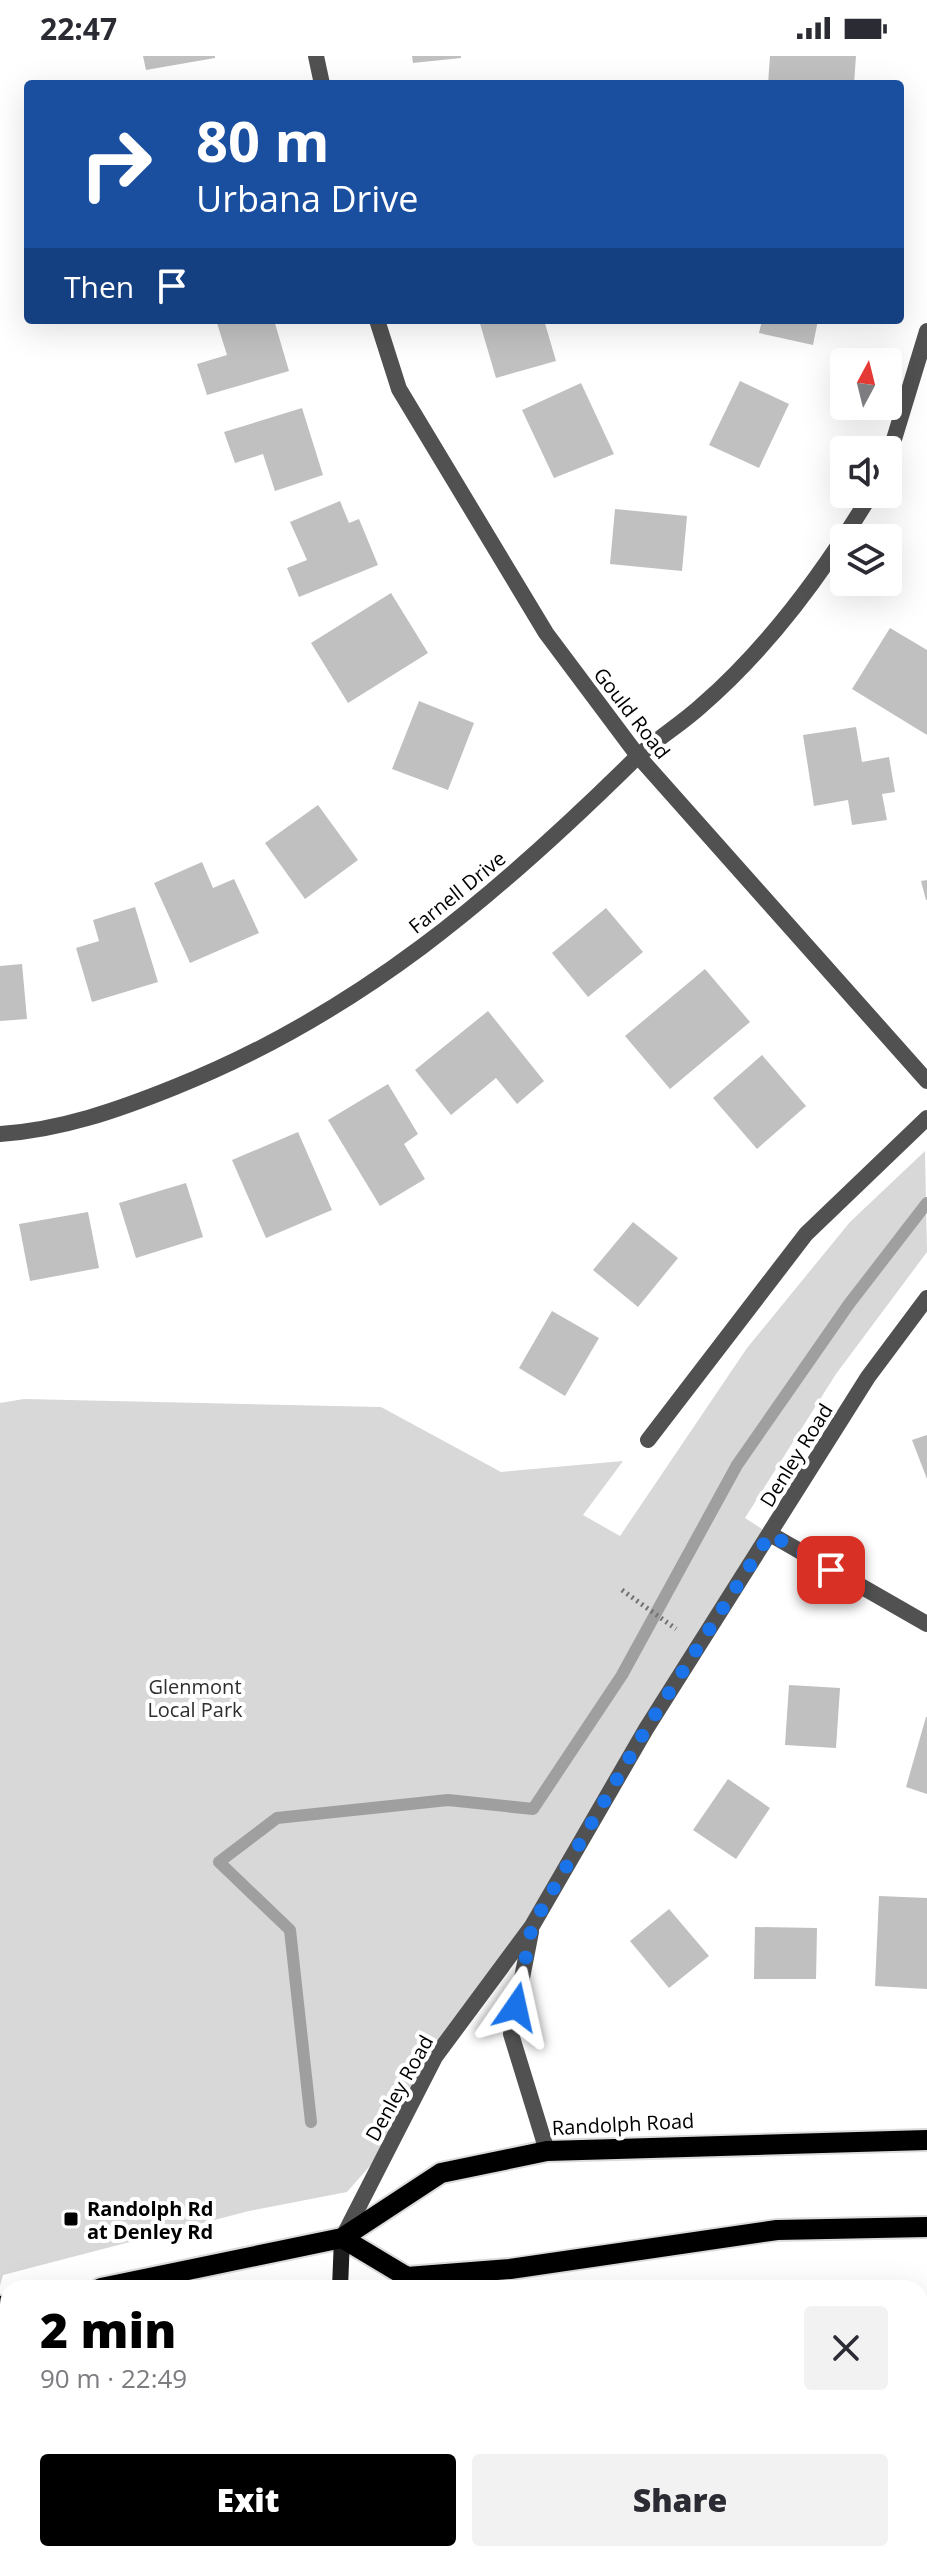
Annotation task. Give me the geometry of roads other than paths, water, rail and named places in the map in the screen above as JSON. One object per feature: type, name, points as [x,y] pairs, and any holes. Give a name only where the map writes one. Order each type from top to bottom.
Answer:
[{"type":"main road","name":"Randolph Road","points":[[140,2280],[342,2238],[441,2173],[547,2151],[927,2140]]},
{"type":"main road","points":[[342,2238],[407,2277],[510,2269],[777,2230],[927,2227]]},
{"type":"street","points":[[316,56],[321,80]]},
{"type":"street","name":"Gould Road","points":[[378,324],[407,402],[546,633],[638,756],[927,1081]]},
{"type":"street","points":[[895,436],[927,331]]},
{"type":"street","name":"Farnell Drive","points":[[0,1134],[28,1132],[113,1112],[239,1061],[359,994],[497,889],[638,756],[702,706],[764,645],[835,552],[862,508]]},
{"type":"street","points":[[648,1440],[806,1234],[927,1118]]},
{"type":"street","name":"Denley Road","points":[[342,2238],[435,2057],[532,1926],[646,1729],[868,1377],[927,1298]]},
{"type":"street","points":[[770,1534],[927,1624]]},
{"type":"street","name":"Denley Road","points":[[532,1926],[511,2034],[547,2151]]},
{"type":"street","points":[[340,2280],[342,2238]]},
{"type":"waterway","points":[[311,2122],[290,1930],[219,1862],[277,1818],[448,1800],[533,1809],[622,1675],[737,1465],[849,1304],[927,1203]]},
{"type":"place","name":"Randolph Rd at Denley Rd","points":[[71,2219]]},
{"type":"park label","name":"Glenmont Local Park","points":[[195,1698]]}]
